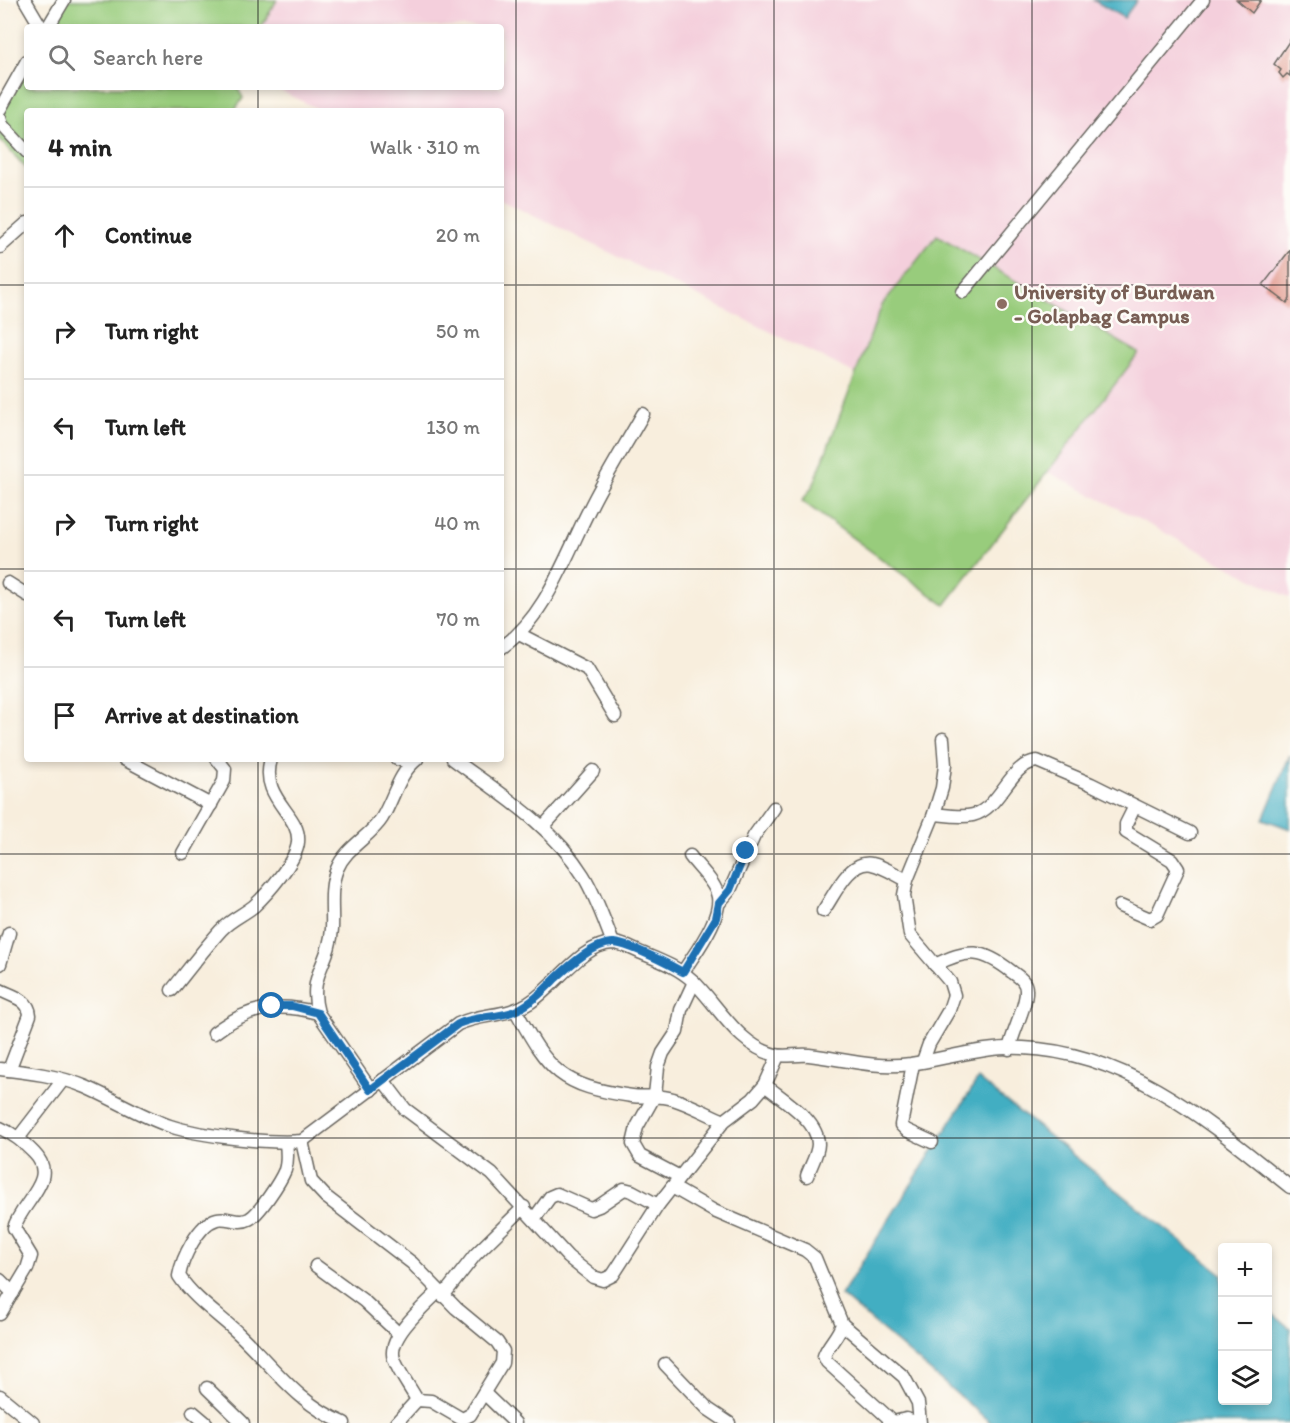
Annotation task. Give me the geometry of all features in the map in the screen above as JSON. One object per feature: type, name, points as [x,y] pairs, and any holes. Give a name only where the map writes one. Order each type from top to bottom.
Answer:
[{"type":"street","points":[[25,0],[39,24]]},
{"type":"street","points":[[50,24],[64,0]]},
{"type":"street","points":[[963,292],[1203,0]]},
{"type":"street","points":[[0,109],[24,66]]},
{"type":"street","points":[[0,118],[2,125],[24,149]]},
{"type":"street","points":[[0,247],[24,226]]},
{"type":"street","points":[[504,646],[519,634],[544,598],[602,485],[643,414]]},
{"type":"street","points":[[8,583],[24,593]]},
{"type":"street","points":[[519,634],[587,669],[615,716]]},
{"type":"street","points":[[932,1142],[906,1130],[901,1125],[918,1062],[949,1010],[954,995],[950,982],[910,935],[904,895],[907,880],[934,814],[945,765],[943,739]]},
{"type":"street","points":[[934,814],[972,815],[981,811],[1007,786],[1021,767],[1037,761],[1190,833]]},
{"type":"street","points":[[130,762],[212,806]]},
{"type":"street","points":[[183,853],[212,806],[225,774],[219,762]]},
{"type":"street","points":[[172,990],[221,930],[256,904],[294,857],[298,842],[296,829],[269,782],[270,762]]},
{"type":"street","points":[[370,1090],[318,1013],[314,998],[314,984],[329,947],[332,930],[333,878],[337,867],[348,852],[382,817],[401,777],[414,762]]},
{"type":"street","points":[[457,762],[543,827],[582,874],[613,943]]},
{"type":"street","points":[[543,827],[593,771]]},
{"type":"street","points":[[1120,906],[1150,919],[1157,915],[1178,870],[1172,861],[1126,832],[1126,824],[1135,806]]},
{"type":"street","points":[[719,903],[730,890],[754,836],[774,808]]},
{"type":"street","points":[[683,972],[716,918],[719,903],[717,891],[690,856]]},
{"type":"street","points":[[824,911],[852,869],[860,864],[872,864],[907,880]]},
{"type":"street","points":[[0,964],[9,933]]},
{"type":"street","points":[[0,990],[29,1007],[30,1015],[5,1069],[63,1080],[85,1087],[141,1115],[172,1127],[202,1134],[285,1143],[302,1141],[458,1024],[473,1017],[516,1011],[533,1000],[565,970],[599,946],[613,943],[625,946],[683,972],[741,1034],[765,1052],[778,1056],[804,1054],[881,1067],[1022,1047],[1087,1059],[1119,1069],[1151,1084],[1290,1187]]},
{"type":"street","points":[[935,965],[953,956],[979,952],[998,961],[1022,980],[1026,990],[1024,1004],[1013,1030],[1009,1049]]},
{"type":"street","points":[[694,982],[681,1010],[677,1032],[663,1053],[658,1067],[655,1095],[637,1127],[633,1144],[635,1152],[714,1210],[805,1250],[815,1258],[842,1324],[904,1377],[918,1403],[920,1423],[906,1419],[890,1422],[827,1362],[824,1356],[826,1349],[839,1333],[842,1324]]},
{"type":"street","points":[[214,1033],[227,1023],[272,1006],[292,1006],[318,1013]]},
{"type":"street","points":[[516,1011],[540,1055],[552,1068],[575,1082],[604,1092],[637,1096],[655,1095],[673,1099],[724,1121]]},
{"type":"street","points":[[383,1080],[405,1109],[492,1174],[568,1257],[593,1277],[603,1280],[613,1275],[658,1205],[724,1121],[753,1099],[765,1085],[778,1056]]},
{"type":"street","points":[[19,1137],[63,1080]]},
{"type":"street","points":[[765,1085],[812,1126],[817,1135],[819,1146],[807,1176]]},
{"type":"street","points":[[0,1314],[27,1269],[31,1256],[14,1228],[41,1183],[44,1169],[41,1160],[19,1137],[2,1132]]},
{"type":"street","points":[[302,1141],[312,1181],[319,1190],[399,1252],[497,1342],[503,1351],[502,1363],[470,1415],[462,1419],[431,1401],[417,1400]]},
{"type":"street","points":[[285,1143],[288,1156],[285,1170],[259,1210],[248,1220],[239,1222],[217,1219],[209,1224],[190,1245],[181,1264],[179,1276],[186,1287],[240,1334],[300,1398],[344,1423]]},
{"type":"street","points":[[534,1219],[550,1197],[557,1194],[591,1209],[624,1189],[658,1205]]},
{"type":"street","points":[[417,1400],[393,1357],[393,1347],[399,1334],[524,1207]]},
{"type":"street","points":[[316,1266],[364,1301],[399,1334]]},
{"type":"street","points":[[0,1280],[13,1293]]},
{"type":"street","points":[[665,1364],[708,1409],[729,1423]]},
{"type":"street","points":[[207,1388],[243,1423]]},
{"type":"street","points":[[484,1394],[515,1423]]},
{"type":"street","points":[[0,1396],[33,1423]]},
{"type":"street","points":[[396,1423],[417,1400]]},
{"type":"street","points":[[193,1412],[206,1423]]},
{"type":"shaded area","name":"University of Burdwan - Golapbag Campus","points":[[74,0],[1290,0],[1290,598],[927,409],[504,200],[504,108],[316,108],[279,90],[504,90],[504,24],[62,24]]},
{"type":"green space","points":[[58,0],[277,0],[263,24],[45,24]]},
{"type":"green space","points":[[24,61],[24,90],[239,90],[243,98],[236,108],[24,108],[24,166],[0,140],[0,118]]},
{"type":"green space","points":[[937,235],[1139,353],[945,605],[802,501],[813,486],[882,305]]},
{"type":"water","points":[[1093,0],[1137,0],[1124,18]]},
{"type":"water","points":[[1290,755],[1290,829],[1263,819]]},
{"type":"water","points":[[978,1079],[1218,1271],[1218,1405],[1272,1405],[1272,1313],[1290,1328],[1290,1423],[991,1423],[841,1295]]},
{"type":"building","points":[[1237,0],[1261,0],[1252,13]]},
{"type":"building","points":[[1290,40],[1290,76],[1287,74],[1283,78],[1279,73],[1281,70],[1274,64]]},
{"type":"building","points":[[1290,250],[1290,299],[1287,303],[1263,285]]},
{"type":"place","name":"University of Burdwan - Golapbag Campus","points":[[1002,304]]},
{"type":"route","points":[[272,1006],[292,1006],[318,1013],[370,1090],[458,1024],[473,1017],[516,1011],[533,1000],[565,970],[599,946],[613,943],[625,946],[683,972],[716,918],[719,903],[730,890],[746,851]]}]
